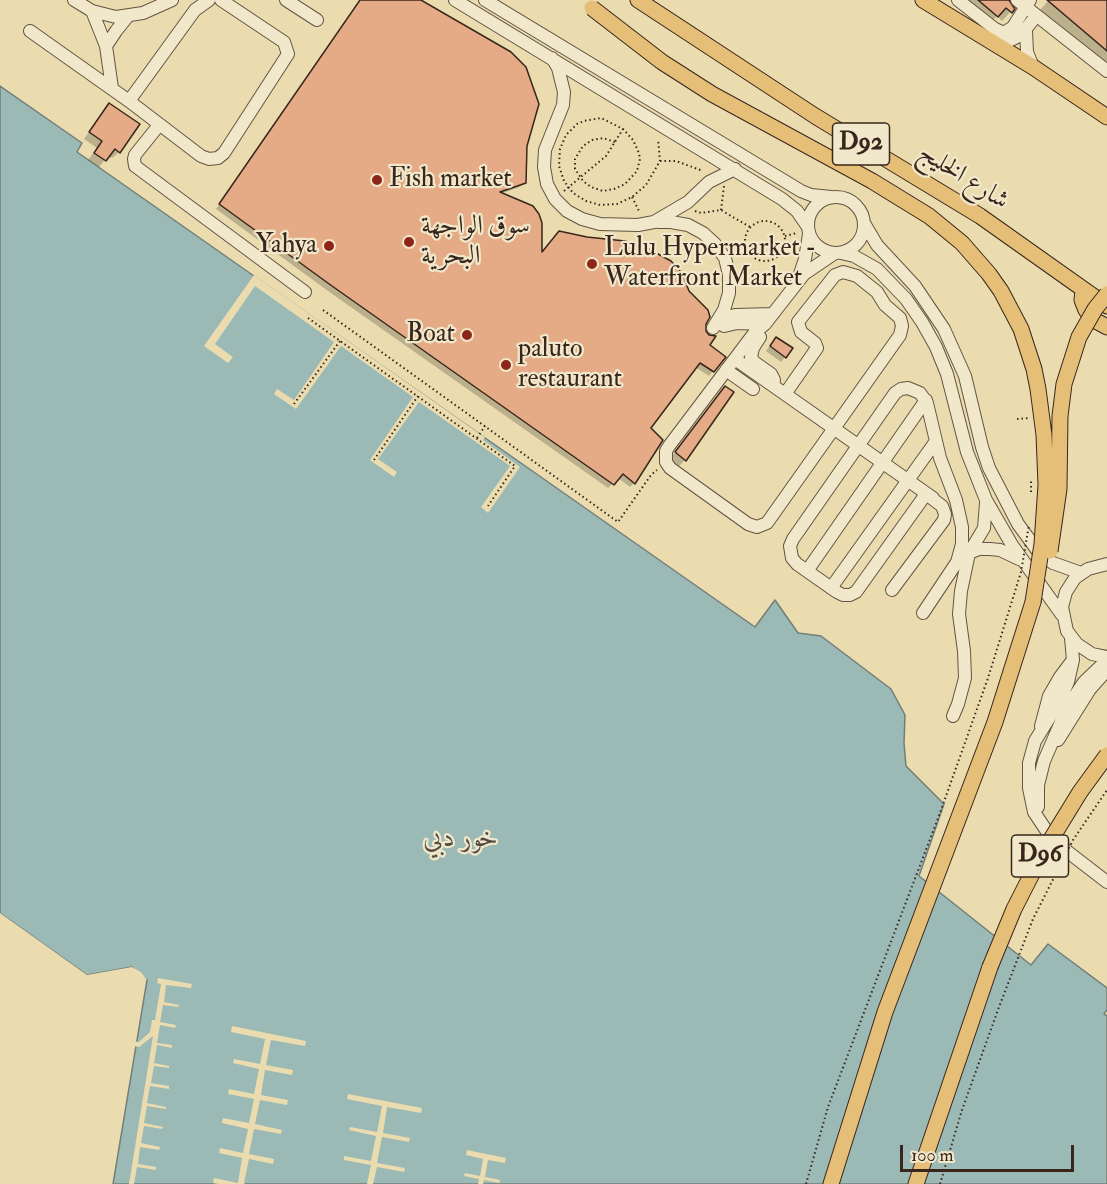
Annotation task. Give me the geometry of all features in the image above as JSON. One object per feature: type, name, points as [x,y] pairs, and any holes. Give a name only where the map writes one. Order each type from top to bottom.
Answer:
[{"type":"main road","name":"شارع الخليج","points":[[638,0],[806,110],[980,216],[1107,306]]},
{"type":"main road","points":[[923,0],[1033,67],[1107,117]]},
{"type":"main road","points":[[587,4],[654,56],[703,89],[872,181],[929,216],[962,243],[989,274],[1001,291],[1021,329],[1038,389],[1044,435],[1046,485],[1042,544],[1033,602]]},
{"type":"main road","points":[[831,1184],[885,1012],[995,722],[1046,566],[1056,518],[1061,400],[1067,368],[1086,323],[1107,293],[1091,289],[1083,290],[1082,300],[1086,310],[1094,320],[1107,327]]},
{"type":"main road","name":"D96","points":[[916,1184],[978,999],[1014,909],[1060,822],[1107,755]]},
{"type":"street","points":[[74,0],[92,11],[116,17],[156,9],[172,0]]},
{"type":"street","points":[[129,101],[195,10],[209,0]]},
{"type":"street","points":[[30,31],[112,88],[201,156],[209,159],[218,158],[224,153],[288,54],[287,45],[284,42],[221,0]]},
{"type":"street","points":[[241,0],[245,15]]},
{"type":"street","points":[[286,0],[317,20]]},
{"type":"street","points":[[455,0],[650,117],[726,173],[790,204],[822,249],[854,255],[877,269],[906,299],[936,347],[947,374],[967,452],[986,500],[1012,545],[1062,615],[1071,638],[1073,660],[1064,692],[1040,730],[1031,752],[1028,775],[1030,800],[1040,823],[1058,843],[1107,882]]},
{"type":"street","points":[[485,0],[801,191],[810,195],[838,197],[850,201],[860,210],[864,223],[877,245],[915,286],[944,328],[965,376],[976,426],[989,468],[1018,524],[1040,554],[1053,563],[1081,573]]},
{"type":"street","points":[[958,0],[995,29],[1004,33],[1013,27],[1024,2],[1036,16],[1107,71]]},
{"type":"street","points":[[92,11],[106,46],[112,88]]},
{"type":"street","points":[[106,46],[128,16]]},
{"type":"street","points":[[995,43],[1011,40],[1026,31],[1036,16]]},
{"type":"street","points":[[1026,31],[1027,52],[1033,67]]},
{"type":"street","points":[[551,57],[558,68],[564,92],[563,105],[545,150],[544,167],[547,184],[555,199],[582,219],[619,226],[671,222],[688,225],[703,233],[725,258],[729,275],[729,293],[714,330],[728,317],[735,315],[769,319]]},
{"type":"street","points":[[159,124],[135,155],[135,166],[305,292]]},
{"type":"street","points":[[650,223],[687,202],[726,173]]},
{"type":"street","points":[[796,284],[805,259],[808,220],[814,208],[824,199],[831,197]]},
{"type":"street","points":[[785,394],[817,348],[815,343],[801,332],[798,325],[800,319],[831,278],[843,272],[857,276],[875,290],[885,305],[897,314],[902,322],[902,331],[770,520],[757,527],[742,520],[669,468],[666,462],[666,451],[669,446],[755,332],[814,266],[854,247],[864,230],[864,223]]},
{"type":"street","points":[[769,319],[753,348],[752,357],[754,362],[771,374],[774,380],[773,386]]},
{"type":"street","points":[[735,359],[942,506],[945,512],[944,520],[892,590]]},
{"type":"street","points":[[726,370],[753,389]]},
{"type":"street","points":[[923,613],[951,573],[959,556],[963,531],[926,400],[911,388],[898,391],[791,542],[790,550],[792,558],[831,588],[843,595],[856,592],[927,494]]},
{"type":"street","points":[[807,571],[926,400]]},
{"type":"street","points":[[831,588],[936,441]]},
{"type":"street","points":[[927,494],[958,507]]},
{"type":"street","points":[[952,716],[965,678],[959,614],[961,591],[969,553],[984,528],[986,500]]},
{"type":"street","points":[[969,553],[979,549],[1000,550],[1028,567]]},
{"type":"street","points":[[1062,615],[1066,592],[1081,573],[1107,564]]},
{"type":"street","points":[[1040,823],[1038,785],[1049,749],[1072,697],[1107,658],[1084,650],[1071,638]]},
{"type":"street","points":[[1049,749],[1067,728],[1090,689],[1107,670]]},
{"type":"path","points":[[615,142],[597,139],[583,146],[576,154],[574,165],[580,178],[591,187],[603,191],[620,187],[634,176],[639,165],[639,153],[633,140],[623,129],[609,121],[595,118],[584,121],[571,129],[563,142],[559,158],[561,173],[573,193],[586,201],[600,205],[617,204],[632,197],[646,185],[660,161],[660,143],[650,117]]},
{"type":"path","points":[[555,199],[606,156],[623,129]]},
{"type":"path","points":[[660,161],[676,161],[726,173],[721,210]]},
{"type":"path","points":[[632,197],[650,223]]},
{"type":"path","points":[[687,202],[698,213],[721,210],[750,228]]},
{"type":"path","points":[[762,221],[779,226],[786,241],[779,257],[763,262],[752,257],[745,241],[750,228],[762,221]]},
{"type":"path","points":[[323,310],[618,522],[651,475],[666,462]]},
{"type":"path","points":[[308,318],[514,466],[488,506]]},
{"type":"path","points":[[294,404],[340,341]]},
{"type":"path","points":[[374,460],[418,396]]},
{"type":"path","points":[[1017,419],[1030,417],[1031,427]]},
{"type":"path","points":[[477,438],[485,426]]},
{"type":"path","points":[[1031,499],[1032,474]]},
{"type":"path","points":[[806,1184],[828,1107],[940,813],[1000,640],[1022,572],[1029,524]]},
{"type":"path","points":[[940,1184],[962,1110],[1033,919],[1073,840],[1107,790]]},
{"type":"water","name":"خور دبي","points":[[0,86],[82,143],[77,152],[755,627],[775,600],[798,633],[821,636],[891,689],[905,715],[906,766],[944,804],[919,876],[1031,965],[1048,944],[1107,988],[1107,1010],[1104,1014],[1107,1016],[1107,1184],[113,1184],[147,980],[132,967],[87,975],[0,913]]},
{"type":"pier","points":[[254,275],[485,437],[483,440],[520,467],[488,513],[481,507],[510,466],[419,402],[378,459],[397,472],[394,477],[370,460],[413,397],[341,346],[296,409],[274,394],[277,389],[294,400],[334,342],[255,286],[215,344],[233,357],[228,363],[204,346]]},
{"type":"pier","points":[[0,913],[87,975],[132,967],[141,972],[147,980],[143,980],[132,970],[86,977],[0,917]]},
{"type":"pier","points":[[158,978],[192,984],[191,988],[166,985],[164,1002],[179,1005],[178,1007],[163,1005],[160,1022],[176,1025],[175,1028],[160,1025],[157,1043],[172,1045],[172,1048],[157,1045],[154,1063],[169,1066],[169,1068],[154,1066],[151,1083],[169,1086],[169,1089],[150,1086],[147,1103],[166,1107],[166,1109],[147,1106],[144,1123],[163,1127],[162,1129],[144,1126],[141,1143],[160,1147],[159,1150],[140,1147],[138,1164],[156,1167],[156,1170],[137,1167],[134,1184],[129,1184],[153,1036],[139,1047],[133,1046],[133,1041],[139,1042],[150,1032],[152,1020],[155,1020],[161,984],[157,983]]},
{"type":"pier","points":[[232,1026],[306,1041],[305,1046],[271,1040],[266,1065],[293,1070],[292,1075],[265,1070],[261,1095],[288,1100],[287,1105],[260,1100],[255,1124],[282,1130],[281,1134],[254,1129],[249,1154],[274,1159],[273,1164],[249,1159],[245,1184],[219,1184],[213,1183],[214,1178],[238,1183],[242,1158],[219,1153],[220,1148],[243,1153],[248,1129],[222,1123],[223,1118],[249,1123],[254,1099],[228,1094],[229,1089],[254,1094],[259,1069],[233,1063],[234,1059],[260,1064],[265,1039],[231,1032]]},
{"type":"pier","points":[[348,1094],[422,1108],[421,1113],[387,1107],[383,1133],[410,1138],[409,1142],[382,1137],[377,1163],[405,1168],[404,1172],[377,1167],[373,1184],[367,1184],[371,1165],[344,1160],[344,1156],[371,1161],[376,1136],[349,1130],[350,1127],[377,1132],[382,1106],[347,1099]]},
{"type":"pier","points":[[467,1150],[506,1158],[505,1163],[488,1160],[485,1177],[500,1180],[499,1183],[484,1180],[483,1184],[478,1184],[479,1179],[464,1176],[465,1173],[480,1176],[483,1159],[466,1155]]},
{"type":"building","name":"سوق الواجهة البحرية","points":[[360,0],[421,0],[511,52],[526,67],[539,104],[527,146],[526,183],[500,192],[533,206],[539,214],[542,223],[542,252],[559,231],[625,241],[647,248],[671,261],[682,273],[689,291],[708,310],[710,317],[706,324],[706,331],[709,335],[716,336],[710,345],[726,357],[714,372],[700,363],[651,428],[663,440],[635,484],[623,474],[614,485],[219,204]]},
{"type":"building","points":[[978,0],[1009,0],[1015,9],[1012,13],[1006,8],[998,17]]},
{"type":"building","points":[[1047,0],[1107,0],[1107,51]]},
{"type":"building","points":[[109,103],[140,124],[120,153],[115,149],[106,161],[94,153],[102,141],[89,132]]},
{"type":"building","points":[[776,337],[793,348],[786,358],[770,346]]},
{"type":"building","points":[[725,386],[734,392],[686,461],[675,452]]},
{"type":"place","name":"Fish market","points":[[377,180]]},
{"type":"place","name":"سوق الواجهة البحرية","points":[[409,242]]},
{"type":"place","name":"Yahya","points":[[329,246]]},
{"type":"place","name":"Lulu Hypermarket - Waterfront Market","points":[[592,264]]},
{"type":"place","name":"Boat","points":[[467,335]]},
{"type":"place","name":"paluto restaurant","points":[[506,365]]}]
